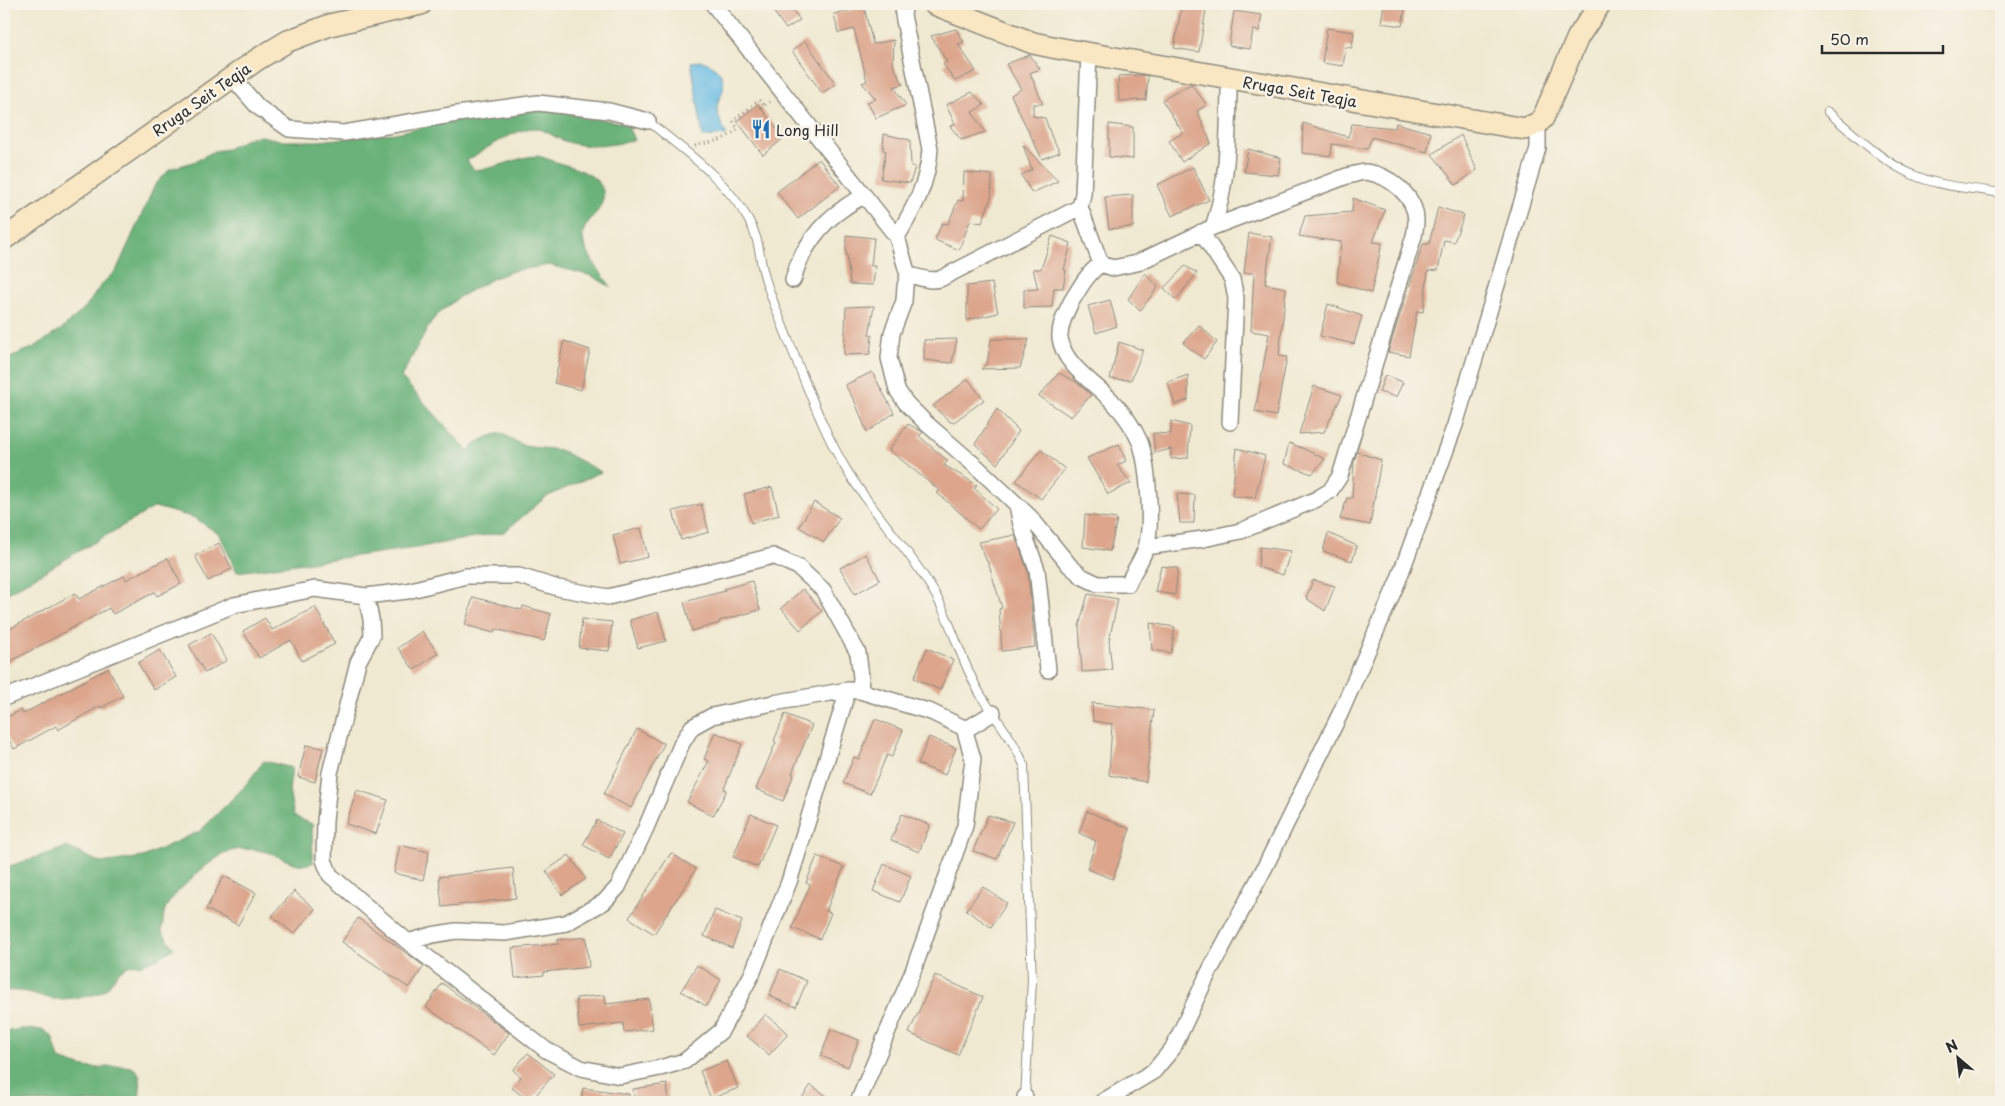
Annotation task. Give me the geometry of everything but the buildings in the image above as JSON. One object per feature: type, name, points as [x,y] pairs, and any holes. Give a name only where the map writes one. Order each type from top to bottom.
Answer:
[{"type":"main road","name":"Rruga Seit Teqja","points":[[4,239],[232,77],[288,41],[330,25],[421,4]]},
{"type":"main road","name":"Rruga Seit Teqja","points":[[934,4],[1033,42],[1089,54],[1518,128],[1532,127],[1538,123]]},
{"type":"main road","points":[[1538,123],[1546,111],[1578,37],[1600,4]]},
{"type":"street","points":[[713,4],[897,237],[908,275],[904,301],[892,333],[889,358],[897,390],[906,403],[926,424],[1017,505],[1053,542],[1070,566],[1083,577],[1098,584],[1128,584],[1132,572],[1140,561],[1146,547],[1149,533],[1146,466],[1140,443],[1122,412],[1066,356],[1060,338],[1062,325],[1068,309],[1092,270],[1101,264]]},
{"type":"street","points":[[897,237],[922,190],[929,170],[930,149],[903,15],[905,4]]},
{"type":"street","points":[[1089,54],[1083,194],[1080,207],[1101,264]]},
{"type":"street","points":[[232,77],[258,107],[289,129],[344,133],[457,114],[538,103],[609,111],[648,120]]},
{"type":"street","points":[[1207,229],[1221,206],[1228,132],[1229,91]]},
{"type":"street","points":[[1102,1102],[1154,1071],[1172,1048],[1208,972],[1265,867],[1340,714],[1398,581],[1454,425],[1538,148],[1538,123]]},
{"type":"street","points":[[1101,264],[1113,268],[1137,263],[1207,229],[1347,176],[1365,172],[1382,176],[1398,185],[1410,202],[1416,219],[1414,236],[1340,476],[1330,491],[1315,500],[1241,531],[1203,539],[1146,547]]},
{"type":"street","points":[[793,280],[796,265],[823,225],[844,207],[864,196]]},
{"type":"street","points":[[908,275],[920,277],[930,282],[940,279],[1080,207]]},
{"type":"street","points":[[1207,229],[1232,279],[1236,298],[1230,422]]},
{"type":"street","points":[[1017,505],[1021,525],[1037,570],[1048,670]]},
{"type":"street","points":[[4,698],[234,605],[315,589],[366,596],[407,591],[466,576],[519,576],[558,588],[608,597],[773,556],[798,567],[823,590],[858,653],[861,677],[854,691],[789,882],[752,974],[720,1031],[685,1061],[620,1076],[581,1068],[546,1050],[408,942],[330,875],[324,860],[325,821],[330,773],[358,662],[372,636],[372,619],[366,596]]},
{"type":"street","points":[[408,942],[456,931],[505,933],[566,923],[604,902],[618,887],[645,830],[682,743],[692,727],[712,716],[772,703],[854,691],[931,712],[964,728],[970,727],[993,713]]},
{"type":"street","points":[[858,1102],[913,971],[965,826],[973,759],[964,728]]},
{"type":"lane","points":[[1828,112],[1882,157],[1912,174],[1949,185],[2001,194]]},
{"type":"lane","points":[[648,120],[711,172],[725,186],[747,218],[760,246],[764,277],[779,320],[824,428],[846,470],[929,584],[943,611],[969,673],[993,713],[1016,745],[1024,765],[1032,981],[1025,1100]]},
{"type":"path","points":[[694,146],[722,141],[738,129],[733,121],[759,100],[764,106]]},
{"type":"green space","points":[[538,110],[562,112],[627,124],[634,140],[607,145],[579,145],[533,128],[508,136],[467,161],[474,170],[490,168],[522,158],[537,156],[583,171],[597,181],[602,188],[601,205],[584,229],[583,239],[588,254],[611,287],[592,276],[549,265],[513,271],[496,277],[459,297],[439,313],[431,322],[401,377],[468,451],[483,439],[501,433],[524,446],[560,450],[601,472],[546,497],[504,532],[415,548],[237,572],[220,535],[195,518],[155,507],[4,595],[4,362],[21,352],[33,348],[63,328],[86,307],[101,285],[117,269],[155,185],[170,169],[196,161],[214,151],[227,149],[249,138],[261,136],[284,141],[319,141],[396,133],[446,122]]},
{"type":"green space","points":[[264,761],[292,768],[289,791],[294,816],[312,824],[313,863],[293,863],[269,853],[255,850],[234,850],[223,854],[205,867],[177,893],[165,909],[162,932],[174,948],[146,963],[132,965],[121,970],[107,988],[94,995],[57,999],[23,991],[4,991],[4,947],[10,945],[4,934],[4,868],[67,847],[101,863],[143,857],[200,831],[244,787]]},
{"type":"green space","points":[[20,1029],[43,1030],[52,1036],[59,1059],[88,1067],[127,1066],[133,1068],[138,1072],[140,1079],[138,1102],[4,1102],[4,1032]]},
{"type":"water","points":[[701,61],[715,68],[723,80],[723,90],[717,109],[727,135],[703,137],[691,62]]},
{"type":"place","name":"Long Hill","points":[[761,129]]}]
